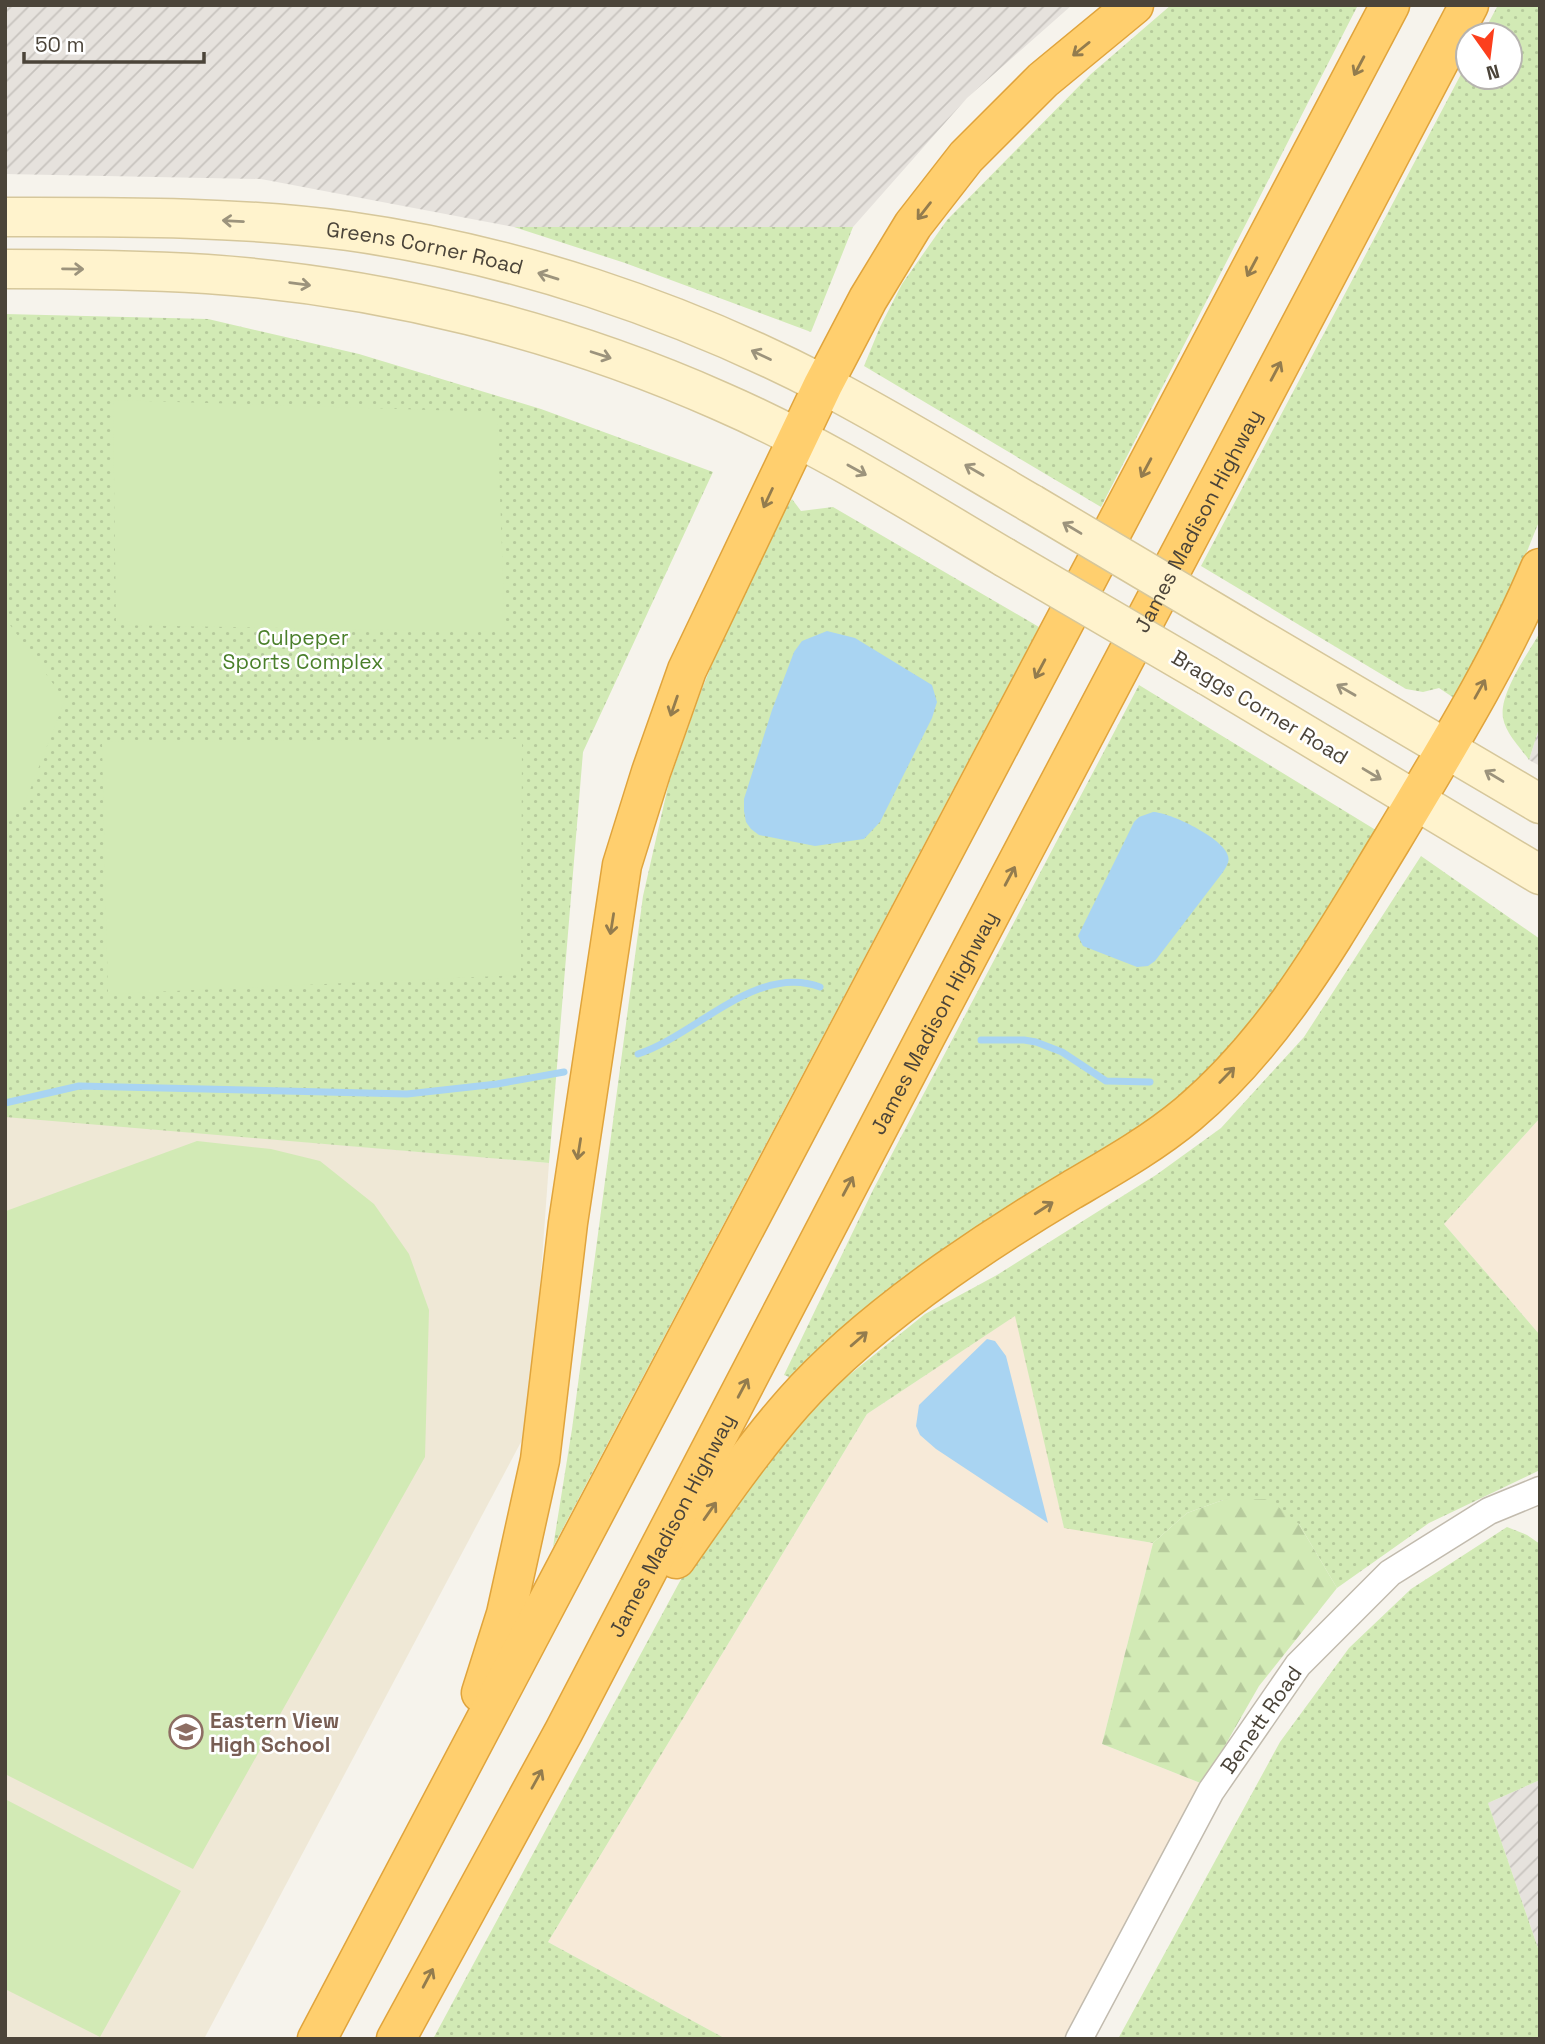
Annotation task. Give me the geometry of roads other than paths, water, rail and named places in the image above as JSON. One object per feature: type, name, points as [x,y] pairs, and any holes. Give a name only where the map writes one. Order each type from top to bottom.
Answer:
[{"type":"highway","points":[[447,1797],[506,1614],[540,1460],[568,1223],[622,864],[687,670],[823,385],[868,299],[913,225],[966,157],[1043,80],[1134,5]]},
{"type":"highway","points":[[317,2039],[1390,5]]},
{"type":"highway","name":"James Madison Highway","points":[[396,2039],[564,1731],[1469,5]]},
{"type":"highway","points":[[564,1731],[676,1558],[750,1454],[796,1400],[859,1338],[946,1271],[1139,1150],[1189,1113],[1263,1036],[1298,992],[1447,749],[1509,636],[1540,568]]},
{"type":"main road","name":"Greens Corner Road","points":[[5,217],[181,218],[269,223],[350,232],[446,249],[615,297],[746,348],[823,385]]},
{"type":"main road","points":[[5,269],[209,274],[385,297],[536,334],[632,365],[720,400],[797,437]]},
{"type":"main road","points":[[823,385],[898,425],[1540,804]]},
{"type":"main road","name":"Braggs Corner Road","points":[[797,437],[1208,676],[1540,876]]},
{"type":"main road","points":[[1482,839],[1540,858]]},
{"type":"street","name":"Benett Road","points":[[1079,2039],[1211,1791],[1298,1665],[1391,1573],[1489,1511],[1540,1490]]},
{"type":"water","points":[[827,631],[855,638],[932,685],[937,702],[932,718],[880,822],[864,839],[815,846],[759,835],[746,822],[744,799],[772,710],[794,652],[802,641]]},
{"type":"water","points":[[1153,812],[1183,821],[1207,834],[1224,849],[1228,860],[1223,872],[1155,961],[1148,966],[1137,967],[1083,946],[1078,936],[1134,822]]},
{"type":"water","points":[[987,1339],[995,1341],[1006,1356],[1048,1523],[936,1449],[920,1435],[916,1426],[919,1405]]},
{"type":"waterway","points":[[638,1054],[660,1045],[750,993],[773,985],[796,982],[820,987]]},
{"type":"waterway","points":[[981,1040],[1036,1042],[1062,1052],[1106,1081],[1150,1082]]},
{"type":"waterway","points":[[5,1103],[79,1086],[407,1094],[497,1084],[564,1072]]},
{"type":"place","name":"Eastern View High School","points":[[186,1732]]},
{"type":"park label","name":"Culpeper Sports Complex","points":[[303,649]]}]
